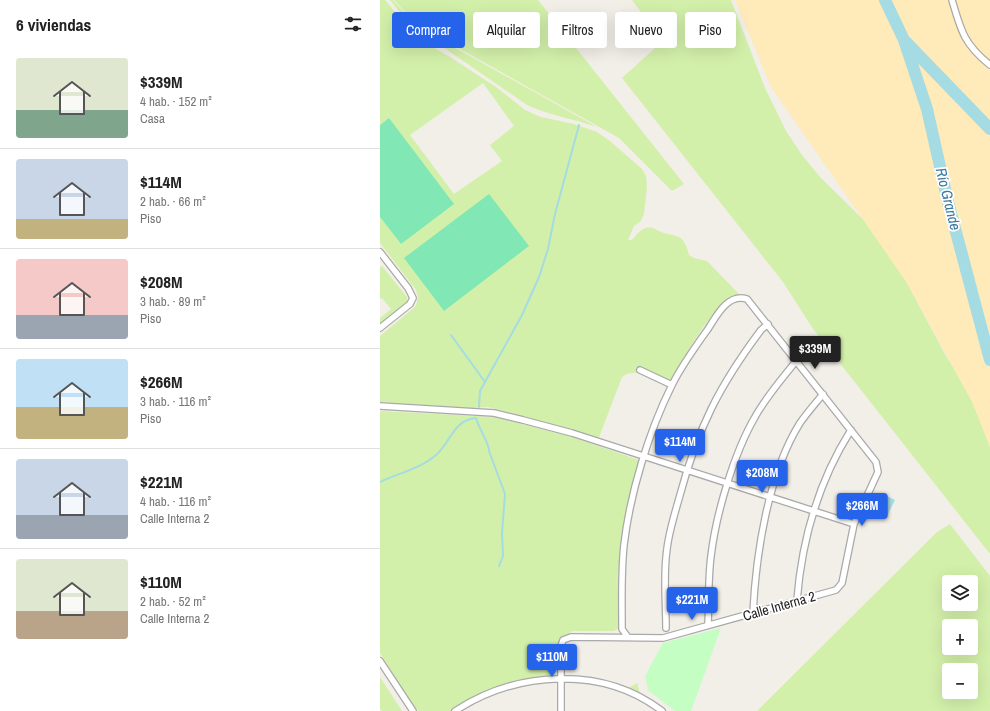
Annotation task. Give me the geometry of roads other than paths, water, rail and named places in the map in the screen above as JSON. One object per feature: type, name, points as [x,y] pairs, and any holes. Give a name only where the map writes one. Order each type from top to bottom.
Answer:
[{"type":"street","points":[[952,0],[961,30],[967,43],[990,65]]},
{"type":"street","points":[[380,328],[410,304],[413,298],[408,288],[381,256]]},
{"type":"street","points":[[380,406],[494,413],[572,433],[645,456],[686,470],[813,510],[854,524],[878,472],[876,462],[747,299],[741,297],[730,300],[690,355],[672,385],[656,420],[645,456],[633,498],[624,546],[622,630],[627,636]]},
{"type":"street","points":[[666,628],[665,575],[667,549],[686,470],[698,436],[712,404],[746,350],[768,324]]},
{"type":"street","points":[[708,626],[711,555],[728,483],[754,418],[767,397],[796,361]]},
{"type":"street","points":[[640,370],[672,385]]},
{"type":"street","points":[[753,613],[760,540],[771,497],[792,437],[801,422],[823,394]]},
{"type":"street","points":[[797,600],[800,567],[806,533],[813,510],[836,454],[851,430]]},
{"type":"street","name":"Calle Interna 2","points":[[560,678],[561,646],[563,640],[571,636],[627,636],[663,638],[836,590],[842,583],[854,524]]},
{"type":"street","points":[[380,661],[412,711]]},
{"type":"street","points":[[455,711],[476,699],[512,685],[530,681],[560,678],[589,680],[618,688],[650,701],[662,711]]},
{"type":"street","points":[[560,678],[561,711]]},
{"type":"water","points":[[885,495],[895,500],[887,516],[878,511]]},
{"type":"waterway","name":"Río Grande","points":[[885,0],[904,40],[990,129]]},
{"type":"waterway","name":"Río Grande","points":[[904,40],[927,109],[948,202],[990,360]]},
{"type":"waterway","points":[[479,407],[480,391],[522,315],[539,277],[548,249],[555,214],[579,125]]},
{"type":"waterway","points":[[451,335],[485,382]]},
{"type":"waterway","points":[[380,482],[430,460],[441,450],[457,427],[468,420],[476,418],[488,445],[505,494],[502,533],[503,556],[499,566]]}]
